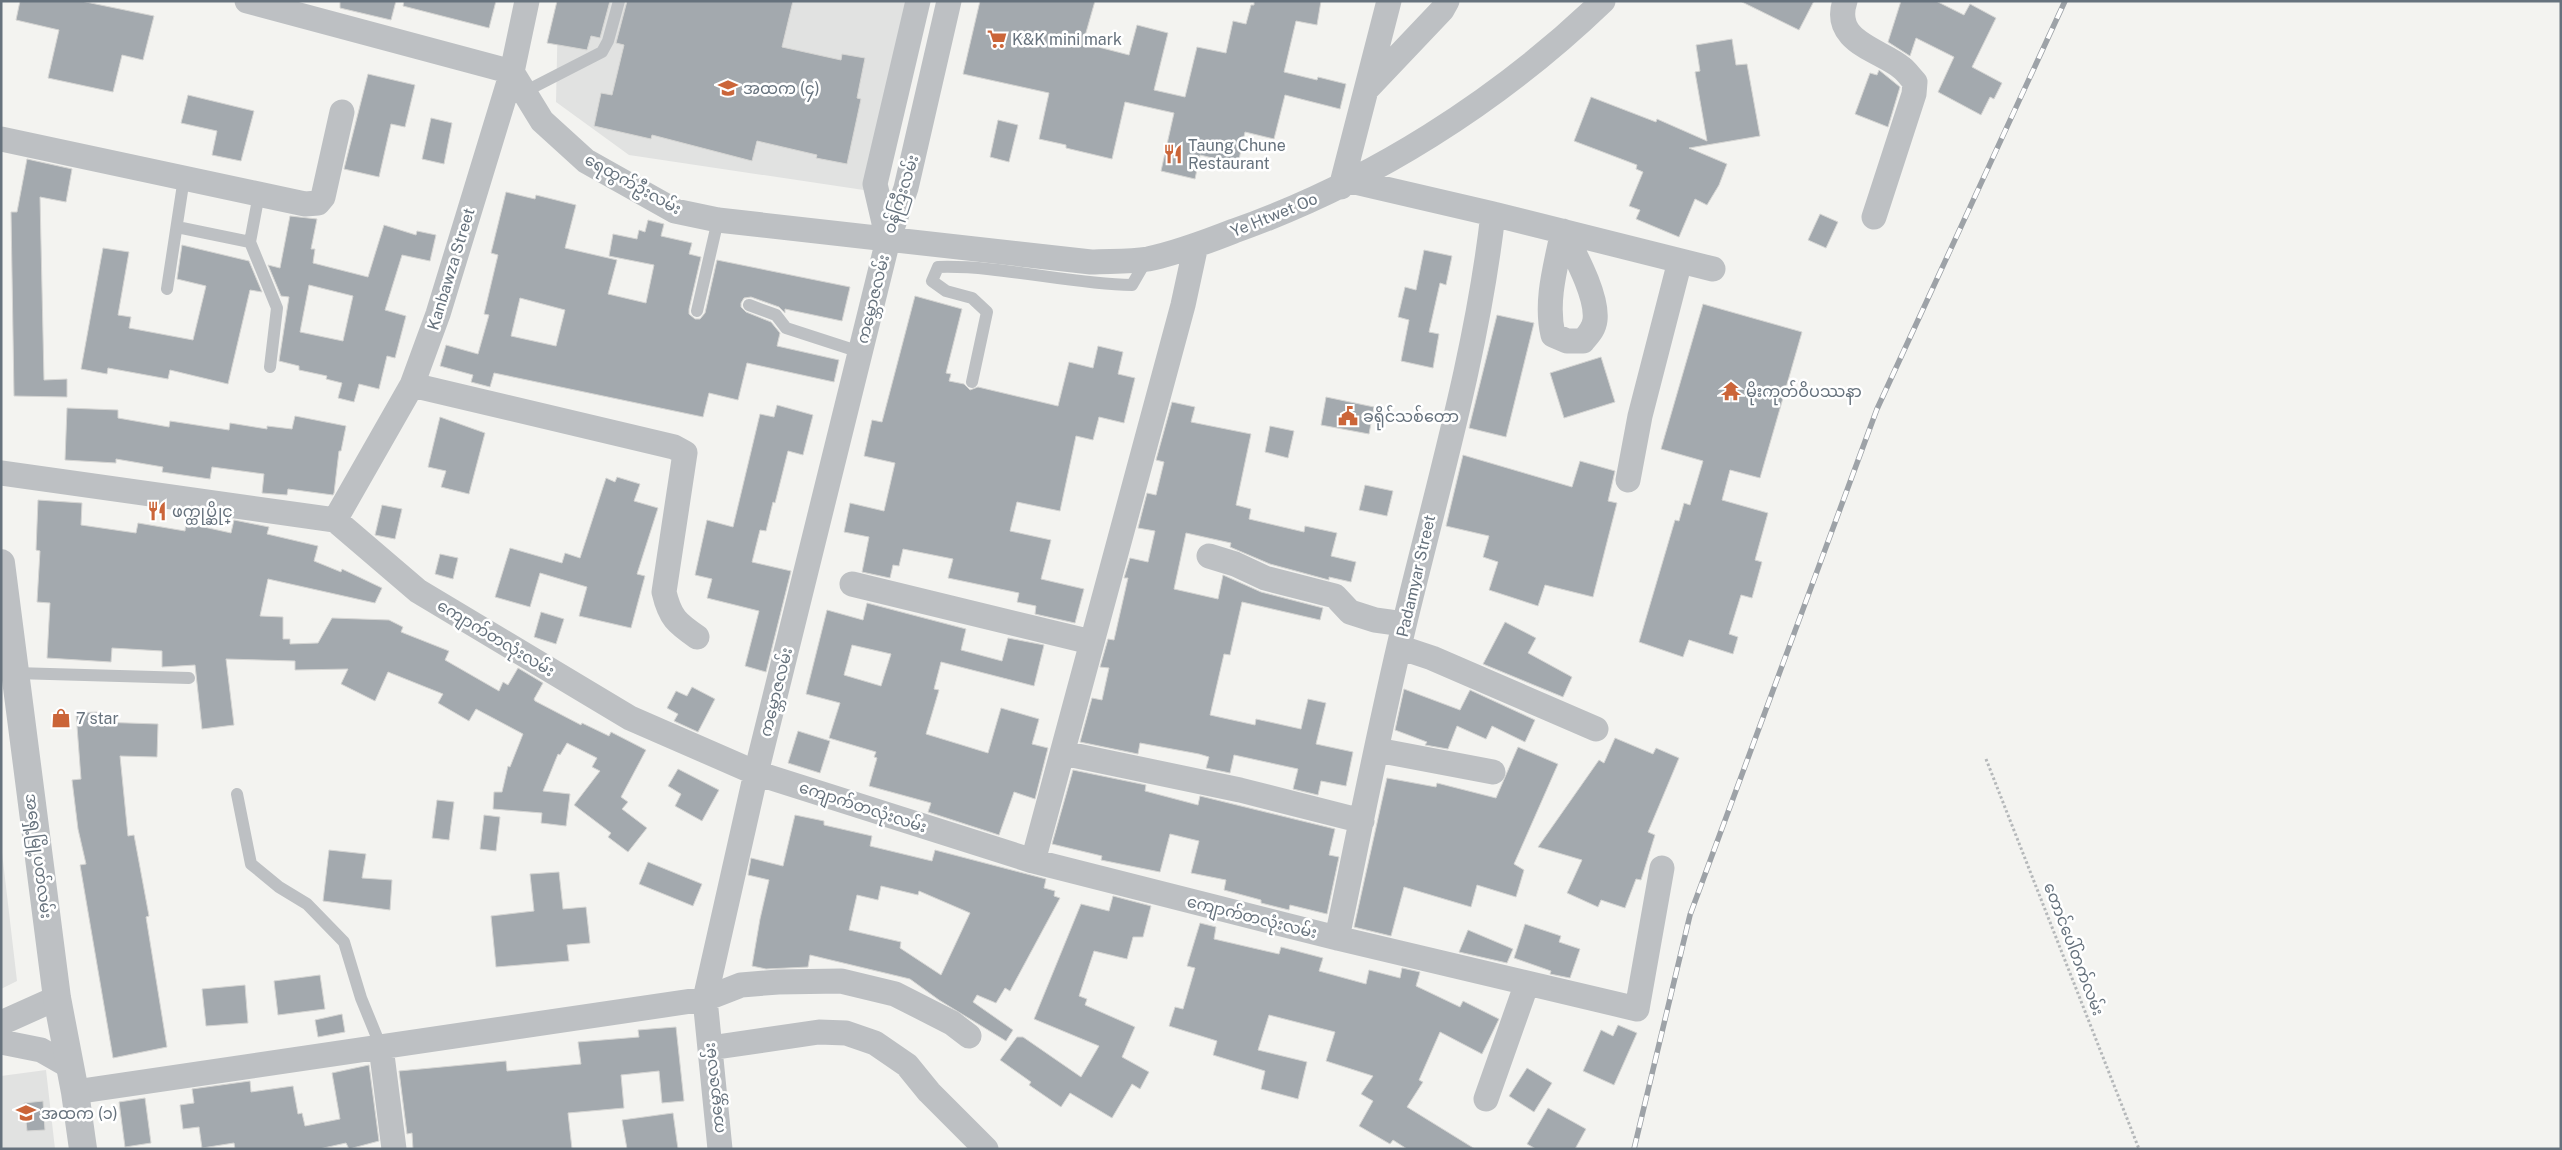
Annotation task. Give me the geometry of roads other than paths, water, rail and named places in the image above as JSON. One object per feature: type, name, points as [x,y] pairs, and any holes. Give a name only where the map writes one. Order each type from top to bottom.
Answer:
[{"type":"street","points":[[247,1],[519,82]]},
{"type":"street","name":"Kanbawza Street","points":[[335,520],[412,385],[519,82],[527,1]]},
{"type":"street","name":"ဝန်ကြီးလမ်း","points":[[888,240],[875,184],[918,1]]},
{"type":"street","name":"ဝန်ကြီးလမ်း","points":[[888,240],[906,188],[948,1]]},
{"type":"street","points":[[1389,1],[1366,91],[1346,184],[1493,214],[1713,269]]},
{"type":"street","points":[[1366,91],[1442,10],[1446,1]]},
{"type":"street","name":"Ye Htwet Oo","points":[[888,240],[1091,262],[1147,259],[1196,245],[1270,218],[1346,184],[1499,90],[1603,1]]},
{"type":"street","points":[[1845,1],[1844,24],[1853,38],[1860,45],[1902,68],[1915,82],[1914,94],[1874,217]]},
{"type":"street","name":"ရေထွက်ဦးလမ်း","points":[[519,82],[542,121],[586,161],[675,211],[718,220],[888,240]]},
{"type":"street","points":[[1,139],[305,204],[318,203],[323,197],[342,112]]},
{"type":"street","name":"Padamyar Street","points":[[1336,938],[1402,636],[1455,416],[1484,283],[1493,214]]},
{"type":"street","name":"ကမ္ဘောဇလမ်း","points":[[720,1149],[705,999],[756,773],[888,240]]},
{"type":"street","points":[[1034,861],[1091,642],[1183,304],[1196,245]]},
{"type":"street","points":[[1628,480],[1640,416],[1680,261]]},
{"type":"street","points":[[412,385],[674,447],[684,453],[664,592],[668,608],[676,622],[697,637]]},
{"type":"street","points":[[1,472],[335,520]]},
{"type":"street","name":"ကျောက်တလုံးလမ်း","points":[[335,520],[426,596],[630,718],[756,773],[1034,861],[1336,938],[1637,1009],[1662,868]]},
{"type":"street","points":[[1209,556],[1235,564],[1264,578],[1335,596],[1350,612],[1376,620],[1432,658],[1596,729]]},
{"type":"street","name":"အရှေ့မြို့ပတ်လမ်း","points":[[1,562],[57,998],[75,1092],[83,1149]]},
{"type":"street","points":[[852,584],[1091,642]]},
{"type":"street","points":[[1377,750],[1493,772]]},
{"type":"street","points":[[1063,753],[1240,790],[1362,821]]},
{"type":"street","points":[[75,1092],[705,999],[741,985],[778,982],[841,981],[895,994],[952,1024],[969,1036]]},
{"type":"street","points":[[1486,1100],[1527,983]]},
{"type":"street","points":[[1,1024],[57,998]]},
{"type":"street","points":[[710,1048],[819,1032],[846,1033],[875,1042],[907,1065],[929,1092],[986,1149]]},
{"type":"street","points":[[1,1042],[41,1050],[69,1066]]},
{"type":"street","points":[[381,1047],[394,1149]]},
{"type":"lane","points":[[519,82],[602,52],[608,42],[619,1]]},
{"type":"lane","points":[[166,289],[184,178]]},
{"type":"lane","points":[[259,194],[250,242],[277,308],[270,367]]},
{"type":"lane","points":[[697,311],[718,220]]},
{"type":"lane","points":[[177,227],[250,242]]},
{"type":"lane","points":[[972,382],[987,312],[972,298],[946,291],[932,281],[938,267],[963,266],[1103,284],[1132,285],[1147,259]]},
{"type":"lane","points":[[749,305],[776,314],[786,328],[860,352]]},
{"type":"lane","points":[[15,673],[189,678]]},
{"type":"lane","points":[[237,794],[251,864],[279,887],[308,904],[344,942],[361,998],[381,1047]]},
{"type":"railway","points":[[1634,1149],[1690,915],[1877,409],[2065,1]]},
{"type":"place","name":"K&K mini mark","points":[[997,39]]},
{"type":"place","name":"အထက (၄)","points":[[728,88]]},
{"type":"place","name":"Taung Chune Restaurant","points":[[1173,154]]},
{"type":"place","name":"မိုးကုတ်ဝိပဿနာ","points":[[1731,391]]},
{"type":"place","name":"ခရိုင်သစ်တော","points":[[1348,416]]},
{"type":"place","name":"ဖက္ထုပ္ဆိုင္","points":[[157,511]]},
{"type":"place","name":"7 star","points":[[61,718]]},
{"type":"place","name":"အထက (၁)","points":[[26,1113]]}]
